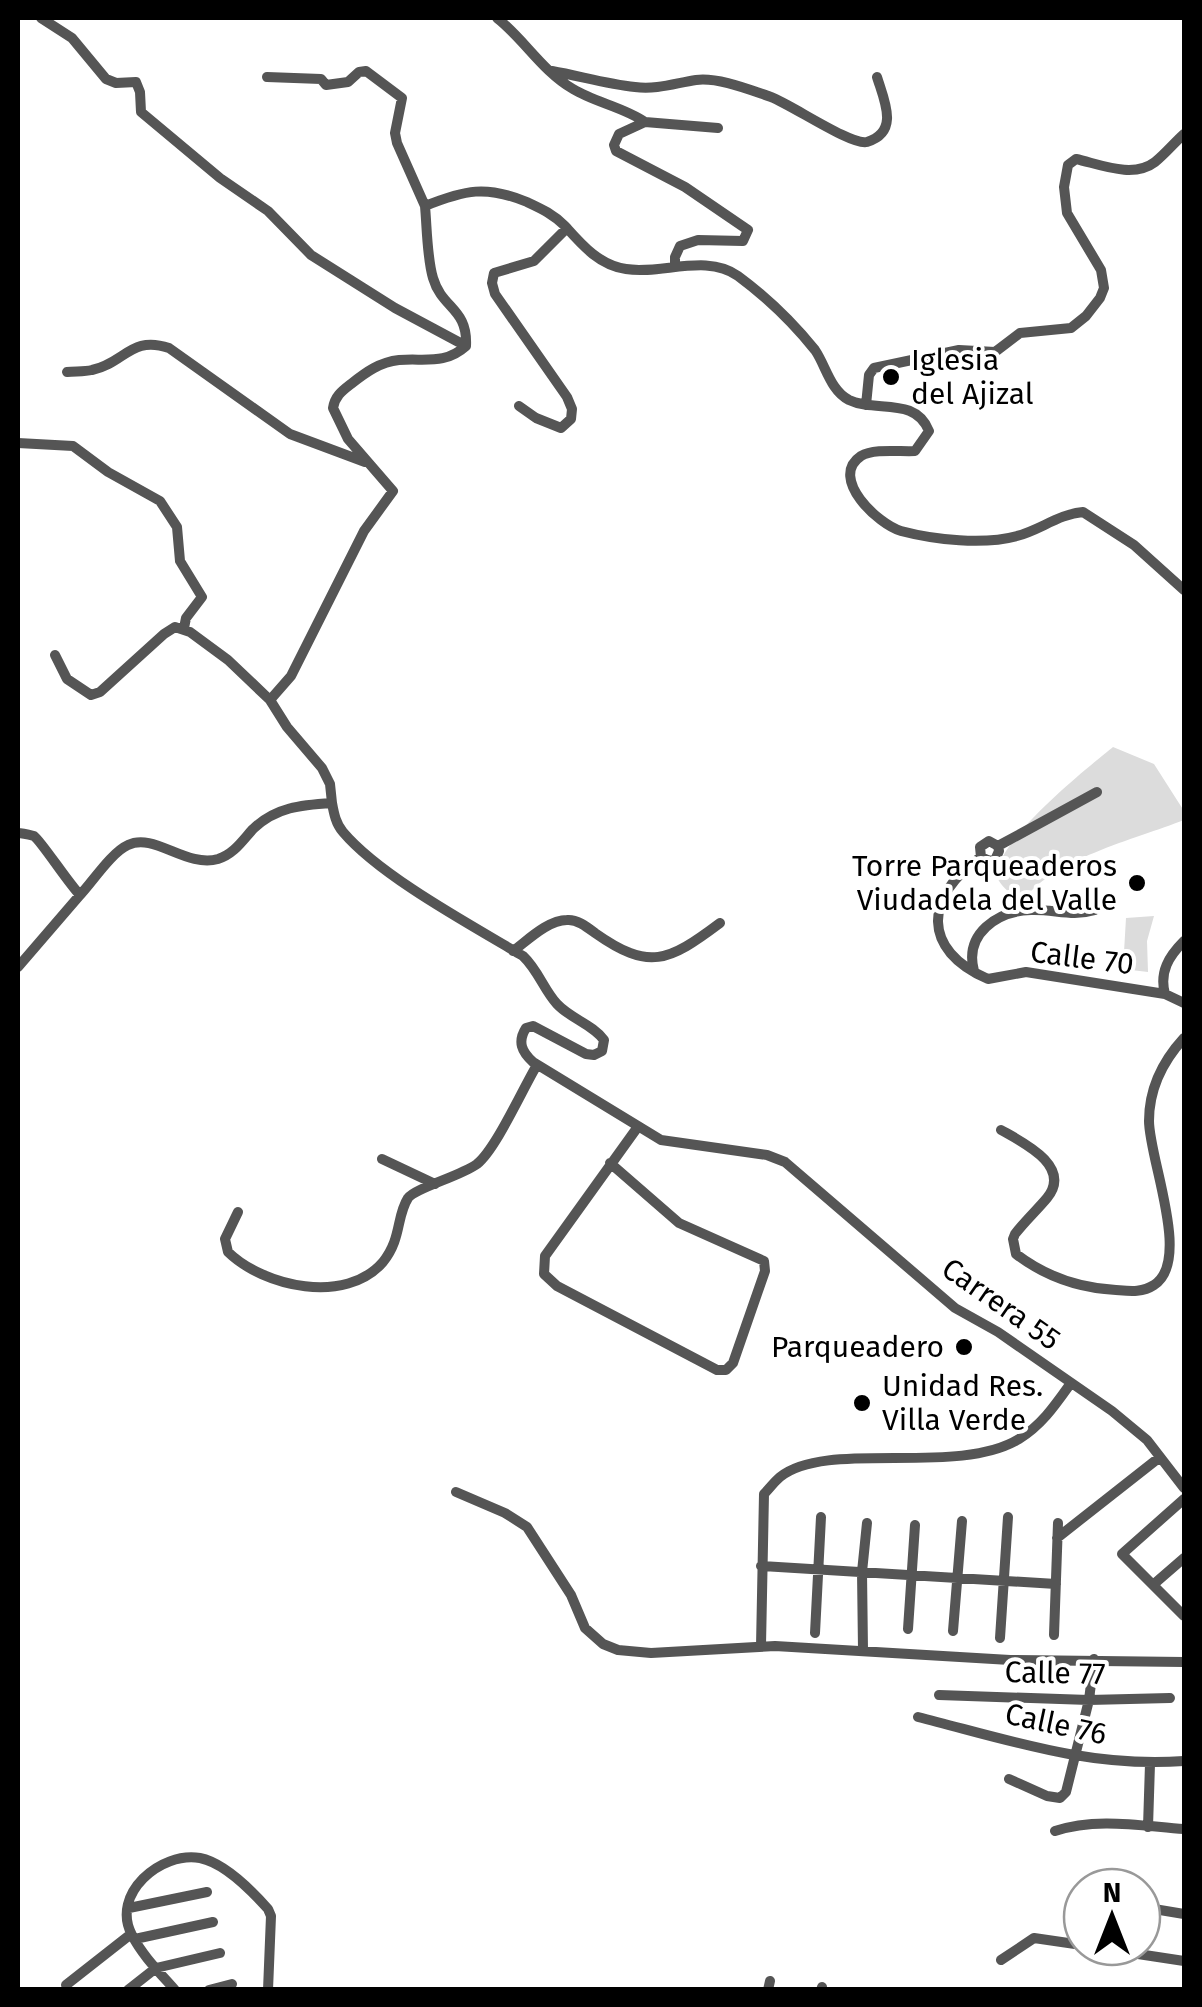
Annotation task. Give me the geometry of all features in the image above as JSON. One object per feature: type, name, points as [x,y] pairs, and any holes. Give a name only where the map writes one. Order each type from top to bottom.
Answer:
[{"type":"street","points":[[41,18],[72,38],[106,79],[136,82],[140,112],[220,178],[268,210],[312,255],[395,308],[466,346]]},
{"type":"street","points":[[498,18],[571,88],[645,122],[718,128]]},
{"type":"street","points":[[548,70],[636,88],[700,79],[712,81],[773,98],[854,143],[881,133],[888,122],[887,106],[876,77]]},
{"type":"street","points":[[267,77],[318,78],[326,85],[338,85],[366,71],[402,98],[396,133],[400,153],[424,206],[431,275],[467,328],[466,346],[456,355],[439,360],[398,360],[370,369],[336,397],[335,414],[348,440],[393,491],[364,531],[291,676],[270,700]]},
{"type":"street","points":[[645,122],[619,134],[614,145],[616,151],[685,186],[748,230],[743,242],[690,241],[676,251],[675,267]]},
{"type":"street","points":[[866,405],[869,375],[874,368],[959,350],[996,352],[1020,334],[1071,328],[1086,316],[1100,298],[1104,278],[1067,212],[1064,187],[1068,166],[1076,159],[1113,168],[1142,168],[1154,163],[1184,134]]},
{"type":"street","points":[[424,206],[464,192],[488,190],[551,212],[575,239],[613,266],[628,270],[714,267],[733,272],[810,345],[844,396],[866,405],[910,410],[924,420],[929,431],[916,452],[871,454],[862,456],[855,464],[852,483],[856,494],[875,518],[912,533],[999,540],[1083,512],[1134,545],[1184,590]]},
{"type":"street","points":[[519,406],[561,428],[571,419],[567,397],[495,294],[492,277],[494,273],[534,262],[567,228]]},
{"type":"street","points":[[67,372],[95,370],[139,345],[154,342],[170,348],[290,434],[366,463]]},
{"type":"street","points":[[18,443],[73,446],[160,502],[177,527],[180,561],[202,597],[186,618],[184,628]]},
{"type":"street","points":[[55,655],[67,679],[90,694],[100,692],[164,634],[175,626],[184,628],[228,660],[270,700],[286,727],[322,768],[330,784],[340,829],[389,872],[532,966],[555,1002],[597,1032],[604,1040],[602,1051],[594,1055],[533,1026],[526,1028],[520,1040],[523,1052],[537,1064],[637,1128],[610,1163],[546,1256],[544,1274],[557,1286],[644,1332],[717,1370],[726,1370],[733,1364],[765,1271],[764,1261],[679,1223],[610,1163]]},
{"type":"street","points":[[974,972],[942,943],[938,920],[948,886],[981,857],[995,860],[998,846],[1098,792]]},
{"type":"street","points":[[18,967],[125,846],[146,842],[194,859],[217,859],[232,853],[273,814],[288,807],[332,803]]},
{"type":"street","points":[[18,833],[38,840],[80,895]]},
{"type":"street","points":[[974,972],[972,951],[977,936],[1006,915],[1034,910],[1074,915],[1095,910]]},
{"type":"street","points":[[513,951],[554,922],[574,920],[624,953],[646,958],[692,944],[720,923]]},
{"type":"street","points":[[1164,994],[1165,966],[1184,942]]},
{"type":"street","name":"Calle 70","points":[[974,972],[988,979],[1026,972],[1164,994],[1184,1004]]},
{"type":"street","points":[[1001,1130],[1040,1154],[1053,1181],[1048,1197],[1015,1234],[1016,1254],[1049,1275],[1073,1284],[1132,1291],[1150,1288],[1163,1272],[1170,1235],[1150,1139],[1151,1100],[1161,1068],[1184,1038]]},
{"type":"street","points":[[238,1212],[226,1239],[228,1252],[235,1259],[280,1280],[306,1286],[347,1285],[367,1276],[392,1249],[409,1198],[417,1190],[463,1172],[484,1158],[537,1064]]},
{"type":"street","name":"Carrera 55","points":[[637,1128],[660,1140],[767,1155],[785,1162],[956,1308],[998,1332],[1147,1440],[1184,1488]]},
{"type":"street","points":[[382,1160],[436,1184]]},
{"type":"street","points":[[760,1646],[764,1494],[782,1475],[809,1463],[978,1454],[1018,1440],[1046,1418],[1071,1383]]},
{"type":"street","points":[[1058,1538],[1160,1456]]},
{"type":"street","points":[[456,1492],[527,1527],[571,1595],[584,1628],[603,1644],[618,1650],[651,1653],[760,1646],[1010,1660],[1184,1662]]},
{"type":"street","points":[[1184,1499],[1122,1554],[1184,1616]]},
{"type":"street","points":[[815,1633],[821,1517]]},
{"type":"street","points":[[1000,1638],[1008,1517]]},
{"type":"street","points":[[953,1630],[962,1521]]},
{"type":"street","points":[[863,1650],[866,1523]]},
{"type":"street","points":[[1054,1635],[1058,1524]]},
{"type":"street","points":[[908,1630],[915,1525]]},
{"type":"street","points":[[1154,1584],[1184,1558]]},
{"type":"street","points":[[762,1566],[1056,1584]]},
{"type":"street","points":[[1009,1779],[1048,1796],[1060,1798],[1066,1792],[1089,1700],[1094,1659]]},
{"type":"street","name":"Calle 77","points":[[939,1695],[1089,1700],[1170,1698]]},
{"type":"street","name":"Calle 76","points":[[918,1717],[1074,1757],[1119,1764],[1184,1762]]},
{"type":"street","points":[[1148,1827],[1150,1764]]},
{"type":"street","points":[[1055,1831],[1092,1824],[1184,1829]]},
{"type":"street","points":[[175,1990],[133,1936],[127,1916],[133,1893],[147,1872],[169,1859],[199,1858],[217,1865],[239,1882],[271,1916],[268,1990]]},
{"type":"street","points":[[129,1908],[206,1892]]},
{"type":"street","points":[[66,1984],[133,1936],[213,1922]]},
{"type":"street","points":[[1001,1960],[1034,1938],[1062,1943]]},
{"type":"street","points":[[128,1990],[156,1968],[220,1953]]},
{"type":"street","points":[[210,1990],[232,1984]]},
{"type":"shaded area","points":[[1113,747],[1154,764],[1184,811],[1184,820],[1072,863],[1051,875],[1021,904],[999,881],[998,867],[1007,850],[1042,809]]},
{"type":"shaded area","points":[[1154,916],[1147,941],[1148,972],[1123,969],[1126,918]]},
{"type":"place","name":"Iglesia del Ajizal","points":[[891,377]]},
{"type":"place","name":"Torre Parqueaderos Viudadela del Valle","points":[[1137,883]]},
{"type":"place","name":"Parqueadero","points":[[964,1347]]},
{"type":"place","name":"Unidad Res. Villa Verde","points":[[862,1403]]}]
